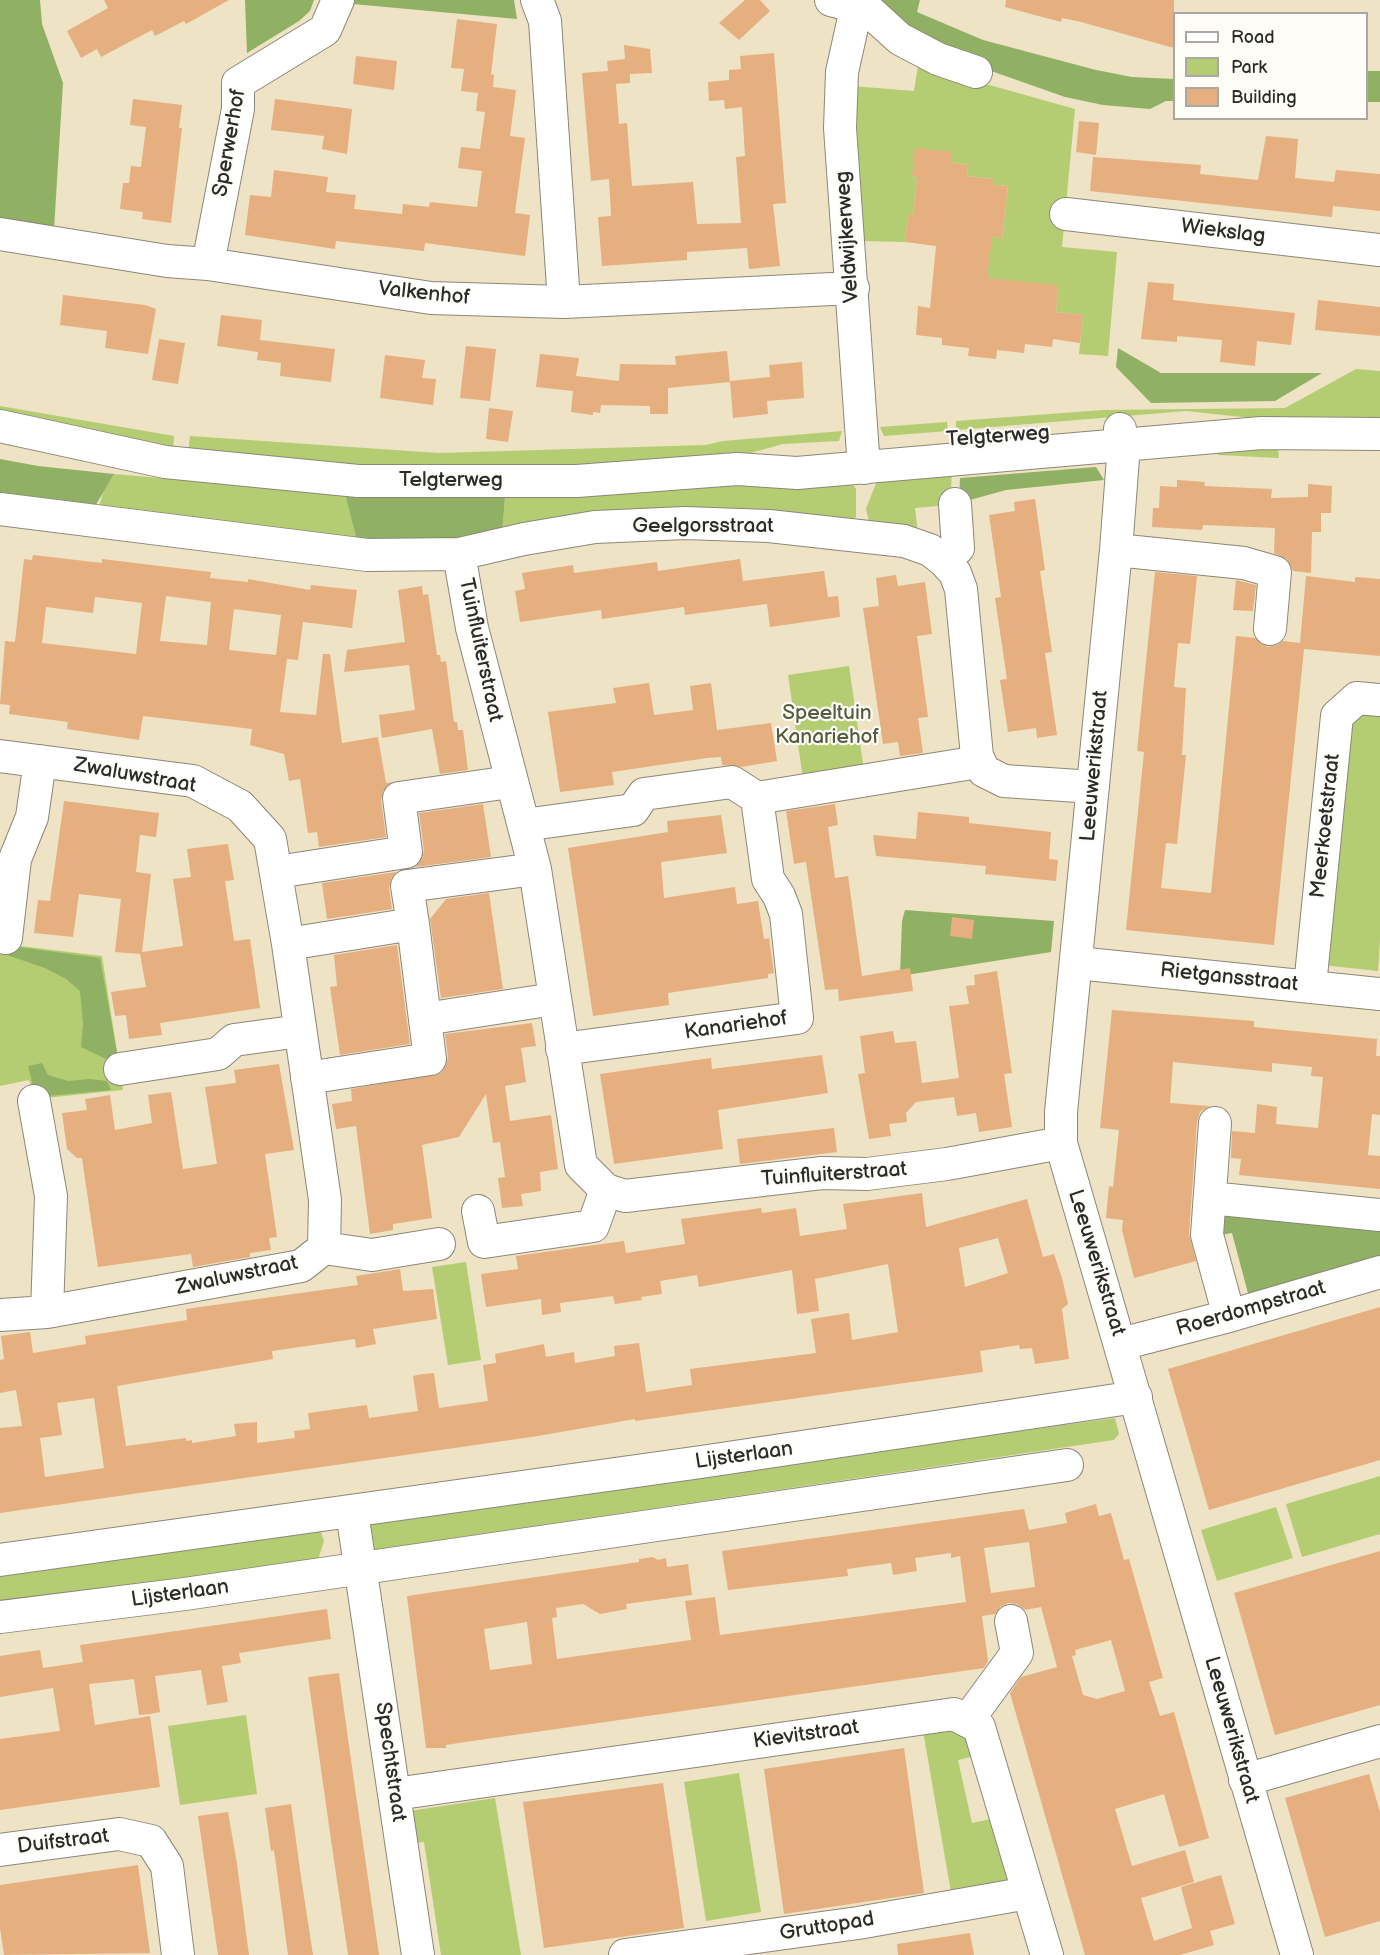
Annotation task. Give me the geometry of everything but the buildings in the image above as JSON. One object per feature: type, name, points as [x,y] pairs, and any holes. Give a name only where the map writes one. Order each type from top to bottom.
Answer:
[{"type":"street","name":"Sperwerhof","points":[[208,264],[238,109],[238,83],[325,30],[338,0]]},
{"type":"street","points":[[537,0],[545,21],[564,302]]},
{"type":"street","points":[[848,2],[868,10],[900,39],[938,59],[976,72]]},
{"type":"street","name":"Veldwijkerweg","points":[[848,2],[840,128],[853,288],[863,458]]},
{"type":"street","name":"Wiekslag","points":[[1066,214],[1380,250]]},
{"type":"street","name":"Valkenhof","points":[[0,234],[167,261],[208,264],[431,298],[564,302],[853,288]]},
{"type":"street","name":"Telgterweg","points":[[0,426],[165,462]]},
{"type":"street","name":"Telgterweg","points":[[0,447],[59,459],[165,462],[358,481],[578,481],[737,470],[798,454],[863,458],[1121,437],[1261,433],[1380,434]]},
{"type":"street","name":"Leeuwerikstraat","points":[[1121,437],[1116,550],[1061,1112],[1061,1143],[1297,1955]]},
{"type":"street","points":[[944,561],[958,548],[955,504]]},
{"type":"street","name":"Tuinfluiterstraat","points":[[1,515],[367,555],[459,554],[472,628],[510,782],[535,869],[581,1166],[606,1190],[625,1196],[822,1173],[867,1174],[946,1164],[1061,1143]]},
{"type":"street","name":"Geelgorsstraat","points":[[459,554],[524,539],[595,527],[685,524],[769,526],[860,534],[904,541],[930,550],[955,573],[961,589],[977,756]]},
{"type":"street","points":[[1116,550],[1244,563],[1275,572],[1270,629]]},
{"type":"street","name":"Meerkoetstraat","points":[[1310,986],[1337,716],[1357,698],[1380,700]]},
{"type":"street","name":"Zwaluwstraat","points":[[0,756],[193,781],[240,806],[270,839],[288,944],[325,1200],[324,1248],[301,1266],[47,1312],[0,1315]]},
{"type":"street","points":[[524,825],[633,810],[644,794],[732,782],[757,798],[966,764],[977,756],[984,771],[1004,781],[1093,787]]},
{"type":"street","points":[[6,938],[15,859],[32,817],[39,761]]},
{"type":"street","points":[[307,1078],[430,1059],[407,886],[406,852],[399,798],[510,782]]},
{"type":"street","name":"Kanariehof","points":[[562,1049],[797,1018],[786,914],[779,896],[768,879],[757,798]]},
{"type":"street","points":[[277,872],[406,852]]},
{"type":"street","points":[[407,886],[535,869]]},
{"type":"street","points":[[288,944],[413,924]]},
{"type":"street","name":"Rietgansstraat","points":[[1077,963],[1380,994]]},
{"type":"street","points":[[425,1018],[554,999]]},
{"type":"street","points":[[120,1069],[218,1054],[234,1040],[300,1031]]},
{"type":"street","points":[[34,1101],[51,1196],[47,1312]]},
{"type":"street","points":[[1215,1123],[1208,1235],[1230,1316]]},
{"type":"street","points":[[478,1211],[484,1242],[593,1226],[606,1190]]},
{"type":"street","points":[[1220,1199],[1380,1215]]},
{"type":"street","points":[[324,1248],[372,1255],[439,1244]]},
{"type":"street","name":"Roerdompstraat","points":[[1121,1344],[1230,1316],[1380,1272]]},
{"type":"street","name":"Lijsterlaan","points":[[0,1560],[352,1512],[1136,1397]]},
{"type":"street","name":"Lijsterlaan","points":[[0,1617],[360,1569],[1067,1465]]},
{"type":"street","points":[[352,1512],[360,1569]]},
{"type":"street","name":"Spechtstraat","points":[[360,1569],[418,1955]]},
{"type":"street","points":[[1011,1621],[1017,1653],[967,1721],[979,1727],[1047,1955]]},
{"type":"street","name":"Kievitstraat","points":[[395,1794],[954,1714],[967,1721]]},
{"type":"street","points":[[1245,1780],[1380,1741]]},
{"type":"street","name":"Duifstraat","points":[[0,1850],[119,1834],[151,1841],[167,1866],[178,1955]]},
{"type":"street","name":"Gruttopad","points":[[625,1955],[858,1923],[1028,1893]]},
{"type":"green space","points":[[0,0],[40,0],[42,24],[63,83],[54,229],[0,219]]},
{"type":"green space","points":[[245,0],[314,0],[310,11],[299,21],[247,53]]},
{"type":"green space","points":[[343,0],[514,0],[517,19],[342,3]]},
{"type":"green space","points":[[871,0],[920,0],[917,12],[983,40],[1096,70],[1132,77],[1173,79],[1173,101],[1166,101],[1150,109],[1103,105],[1065,97],[926,48]]},
{"type":"green space","points":[[918,65],[1075,109],[1062,247],[1117,252],[1108,356],[1079,354],[1083,315],[1056,312],[1058,289],[987,278],[985,236],[1002,238],[1008,186],[994,185],[994,179],[967,176],[968,165],[951,163],[912,176],[917,177],[913,215],[908,215],[905,242],[860,241],[852,86],[914,91]]},
{"type":"green space","points":[[1368,71],[1380,71],[1380,102],[1368,102]]},
{"type":"green space","points":[[1118,348],[1161,373],[1322,373],[1275,401],[1151,403],[1116,367]]},
{"type":"green space","points":[[1356,369],[1380,371],[1380,423],[1261,419],[1186,411],[956,430],[956,421],[1103,410],[1285,408]]},
{"type":"green space","points":[[0,406],[174,436],[173,451],[0,415]]},
{"type":"green space","points":[[947,422],[948,431],[884,436],[880,427]]},
{"type":"green space","points":[[842,431],[839,441],[783,444],[726,460],[557,469],[331,467],[188,454],[190,436],[439,453],[705,445],[723,441]]},
{"type":"green space","points":[[1218,449],[1278,449],[1279,458],[1218,455]]},
{"type":"green space","points":[[0,459],[38,466],[114,474],[94,508],[21,500],[0,494]]},
{"type":"green space","points":[[1096,467],[1104,480],[1006,490],[959,503],[960,478]]},
{"type":"green space","points":[[952,471],[950,505],[915,508],[918,534],[870,526],[866,509],[878,478]]},
{"type":"green space","points":[[114,474],[345,494],[358,545],[97,513],[104,490]]},
{"type":"green space","points":[[849,480],[856,489],[856,517],[849,524],[502,534],[505,497],[614,494],[725,485],[804,485]]},
{"type":"green space","points":[[345,494],[505,497],[502,534],[447,543],[358,545]]},
{"type":"green space","name":"Speeltuin Kanariehof","points":[[849,666],[865,777],[804,786],[788,675]]},
{"type":"green space","points":[[1350,713],[1380,716],[1378,971],[1322,965]]},
{"type":"green space","points":[[905,910],[1054,921],[1051,952],[900,976],[902,921]]},
{"type":"green space","points":[[0,938],[12,945],[102,956],[123,1090],[35,1099],[29,1080],[0,1086]]},
{"type":"green space","points":[[11,946],[100,958],[118,1058],[108,1060],[81,1047],[83,1024],[80,991],[66,979],[45,968],[7,955]]},
{"type":"green space","points":[[42,1063],[48,1075],[68,1081],[90,1079],[107,1081],[111,1090],[36,1097],[28,1066]]},
{"type":"green space","points":[[1216,1207],[1380,1223],[1380,1260],[1249,1297],[1232,1233],[1216,1236]]},
{"type":"green space","points":[[466,1262],[481,1360],[448,1365],[432,1267]]},
{"type":"green space","points":[[1115,1418],[1119,1434],[1114,1440],[372,1550],[369,1519]]},
{"type":"green space","points":[[1380,1476],[1380,1534],[1302,1557],[1286,1504]]},
{"type":"green space","points":[[1276,1507],[1293,1558],[1217,1581],[1201,1530]]},
{"type":"green space","points":[[319,1526],[324,1541],[318,1560],[0,1605],[0,1569]]},
{"type":"green space","points":[[246,1715],[257,1794],[180,1805],[168,1726]]},
{"type":"green space","points":[[950,1726],[969,1735],[975,1756],[958,1760],[972,1823],[995,1818],[1010,1879],[1004,1890],[952,1898],[923,1731]]},
{"type":"green space","points":[[739,1773],[761,1912],[706,1921],[684,1782]]},
{"type":"green space","points":[[495,1798],[521,1955],[441,1955],[424,1842],[408,1844],[403,1812]]}]
